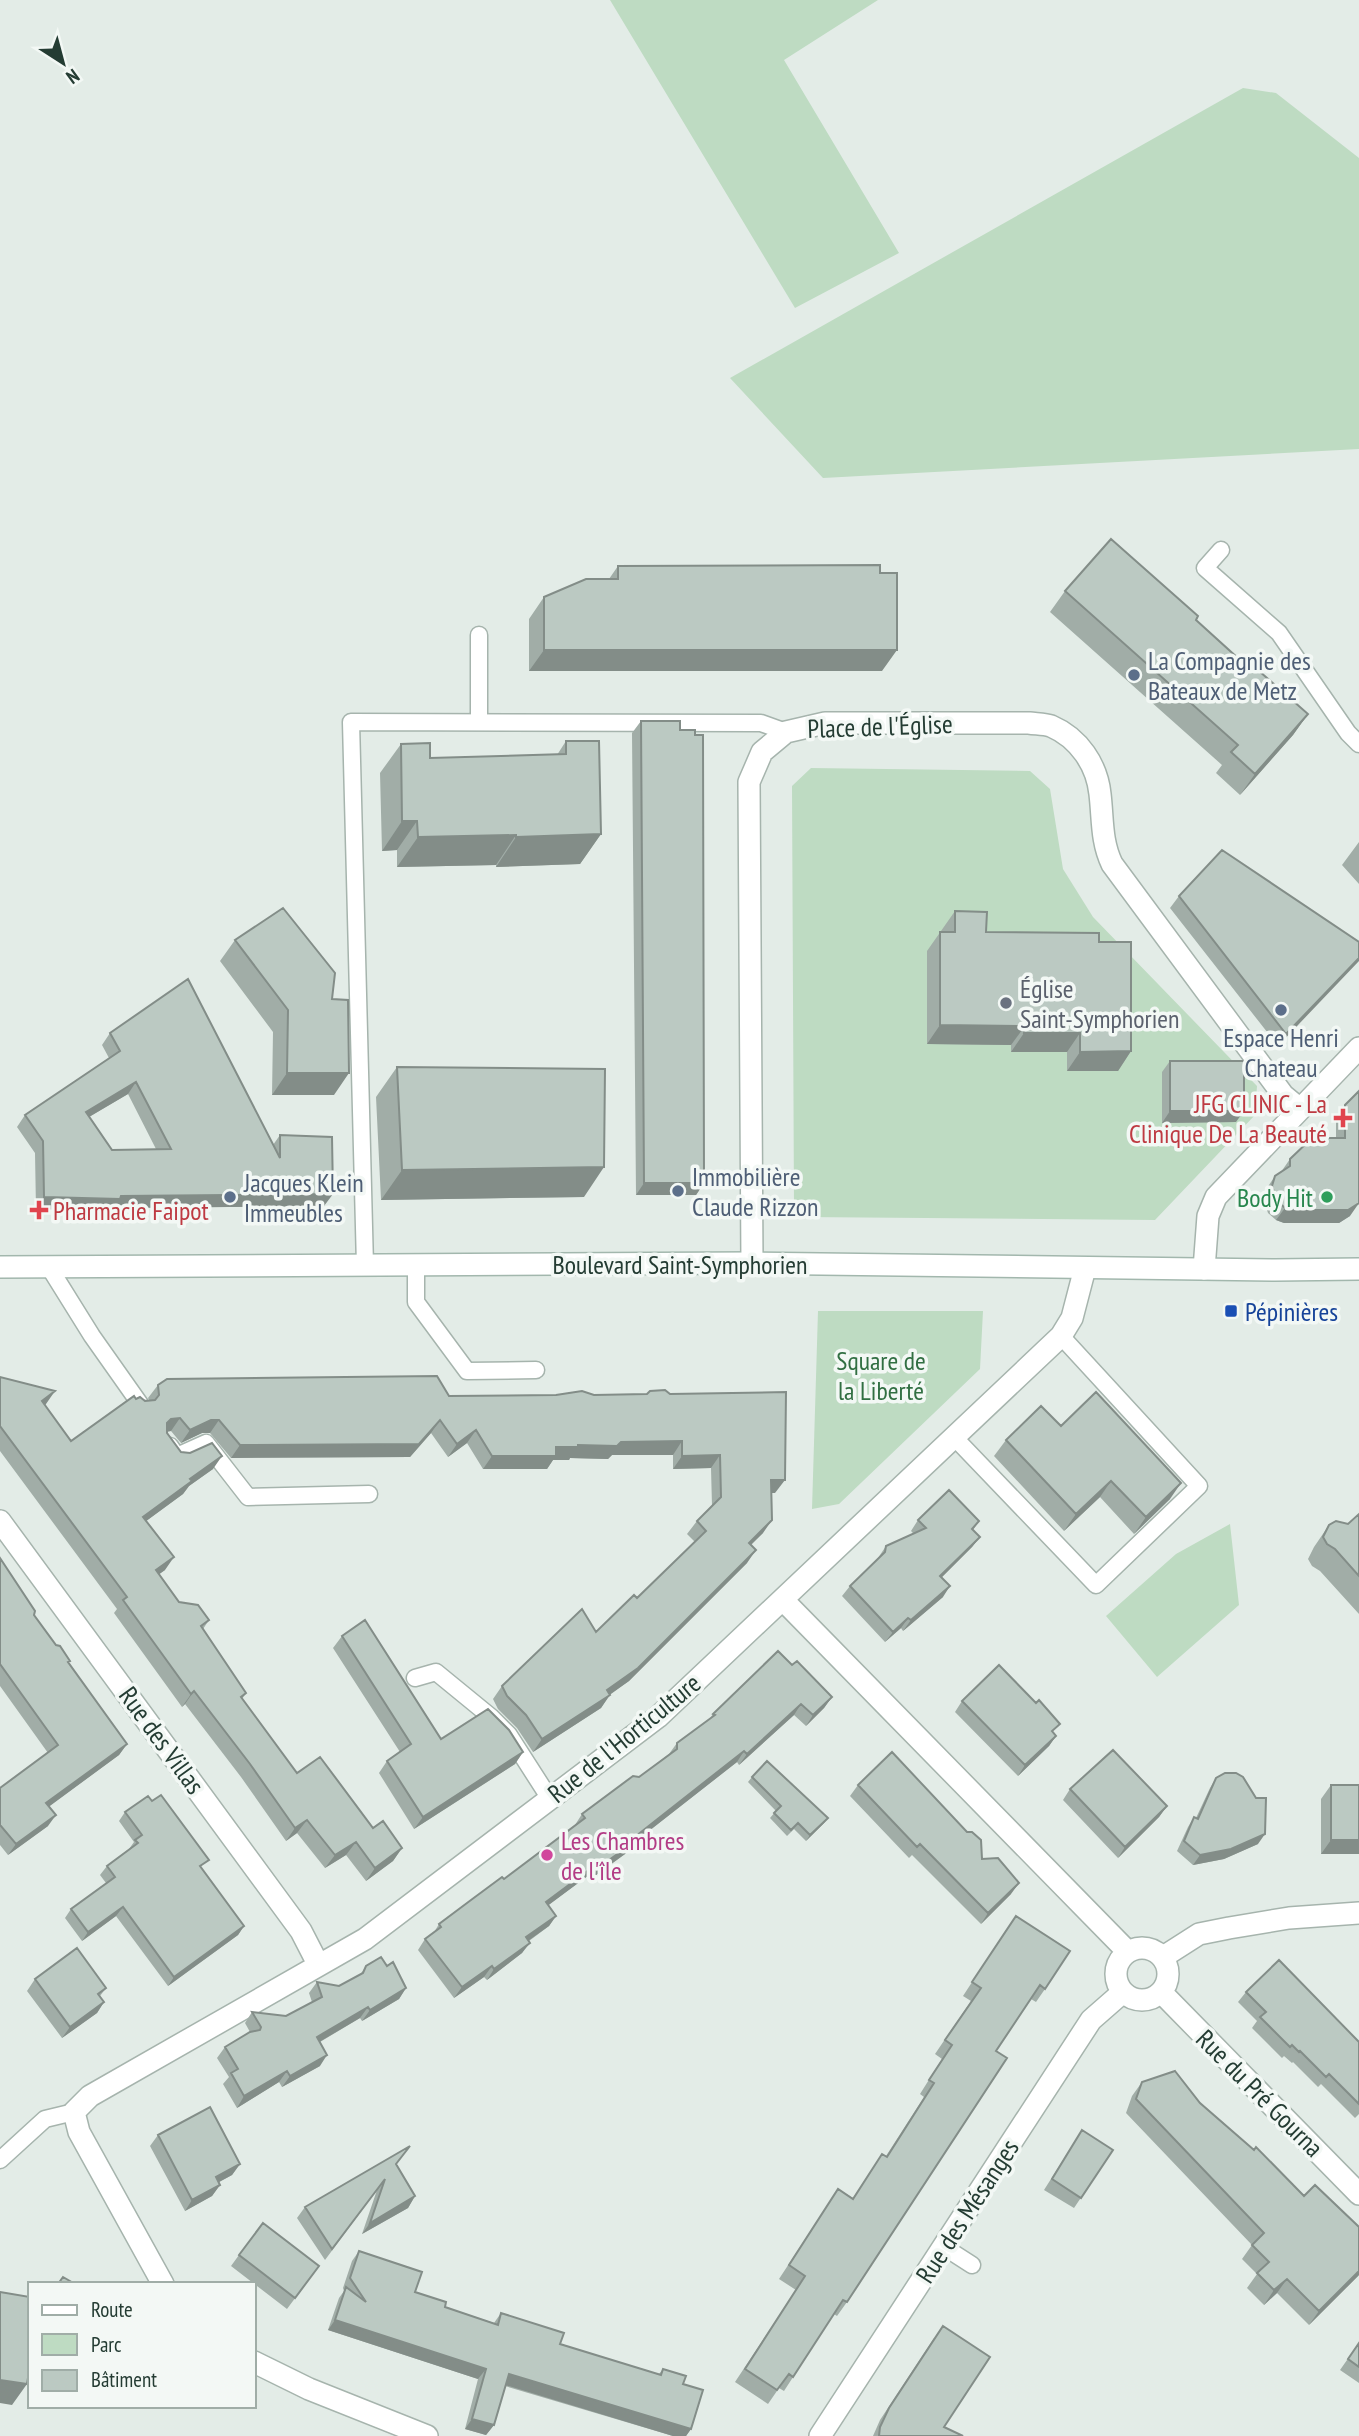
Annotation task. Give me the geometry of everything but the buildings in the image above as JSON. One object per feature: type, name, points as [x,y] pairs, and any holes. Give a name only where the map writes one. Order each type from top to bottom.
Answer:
[{"type":"street","name":"Place de l'Église","points":[[752,1263],[749,782],[762,752],[786,732],[825,723],[1029,723],[1050,726],[1071,738],[1086,754],[1096,773],[1105,848],[1112,864],[1283,1095],[1300,1109]]},
{"type":"street","points":[[1203,1269],[1208,1216],[1216,1197],[1359,1048]]},
{"type":"street","name":"Boulevard Saint-Symphorien","points":[[0,1267],[752,1263],[1359,1269]]},
{"type":"street","name":"Rue de l'Horticulture","points":[[74,2112],[90,2096],[365,1939],[658,1717],[1061,1336],[1072,1318],[1085,1268]]},
{"type":"street","name":"Rue des Villas","points":[[0,1521],[301,1931],[318,1964]]},
{"type":"street","points":[[783,1600],[1128,1952]]},
{"type":"street","points":[[1163,1957],[1199,1934],[1289,1918],[1359,1913]]},
{"type":"street","points":[[1142,1947],[1150,1948],[1163,1957],[1169,1971],[1166,1986],[1161,1992],[1146,2000],[1130,1998],[1123,1992],[1116,1979],[1116,1971],[1122,1957],[1142,1947]]},
{"type":"street","name":"Rue des Mésanges","points":[[820,2436],[1091,2020],[1123,1992]]},
{"type":"street","name":"Rue du Pré Gourna","points":[[1161,1992],[1359,2194]]},
{"type":"street","points":[[74,2112],[79,2133],[162,2282]]},
{"type":"street","points":[[256,2363],[309,2389],[427,2436]]},
{"type":"lane","points":[[1221,550],[1205,568],[1279,632],[1348,733],[1359,744]]},
{"type":"lane","points":[[479,635],[479,721]]},
{"type":"lane","points":[[365,1266],[351,722],[761,723],[786,732]]},
{"type":"lane","points":[[416,1265],[416,1302],[467,1371],[536,1370]]},
{"type":"lane","points":[[49,1267],[92,1336],[140,1404]]},
{"type":"lane","points":[[954,1437],[1096,1585],[1199,1486],[1061,1336]]},
{"type":"lane","points":[[167,1441],[177,1456],[206,1443],[248,1497],[369,1494]]},
{"type":"lane","points":[[415,1678],[436,1672],[491,1717],[509,1735],[550,1799]]},
{"type":"lane","points":[[0,2160],[45,2119],[74,2112]]},
{"type":"lane","points":[[944,2247],[972,2265]]},
{"type":"green space","points":[[610,0],[878,0],[784,60],[899,253],[795,308]]},
{"type":"green space","points":[[1243,88],[1276,93],[1359,158],[1359,449],[823,478],[730,378]]},
{"type":"green space","points":[[811,768],[1030,771],[1050,789],[1063,869],[1093,917],[1257,1086],[1255,1115],[1155,1220],[802,1217],[794,1208],[792,786]]},
{"type":"green space","name":"Square de la Liberté","points":[[818,1311],[983,1311],[980,1369],[839,1504],[812,1509]]},
{"type":"green space","points":[[1230,1524],[1239,1605],[1157,1677],[1106,1616],[1176,1554]]},
{"type":"place","name":"La Compagnie des Bateaux de Metz","points":[[1134,675]]},
{"type":"place","name":"Église Saint-Symphorien","points":[[1006,1003]]},
{"type":"place","name":"Espace Henri Chateau","points":[[1281,1010]]},
{"type":"place","name":"JFG CLINIC - La Clinique De La Beauté","points":[[1343,1118]]},
{"type":"place","name":"Immobilière Claude Rizzon","points":[[678,1191]]},
{"type":"place","name":"Jacques Klein Immeubles","points":[[230,1197]]},
{"type":"place","name":"Body Hit","points":[[1327,1197]]},
{"type":"place","name":"Pharmacie Faipot","points":[[39,1210]]},
{"type":"place","name":"Pépinières","points":[[1231,1311]]},
{"type":"place","name":"Les Chambres de l'île","points":[[547,1855]]}]
